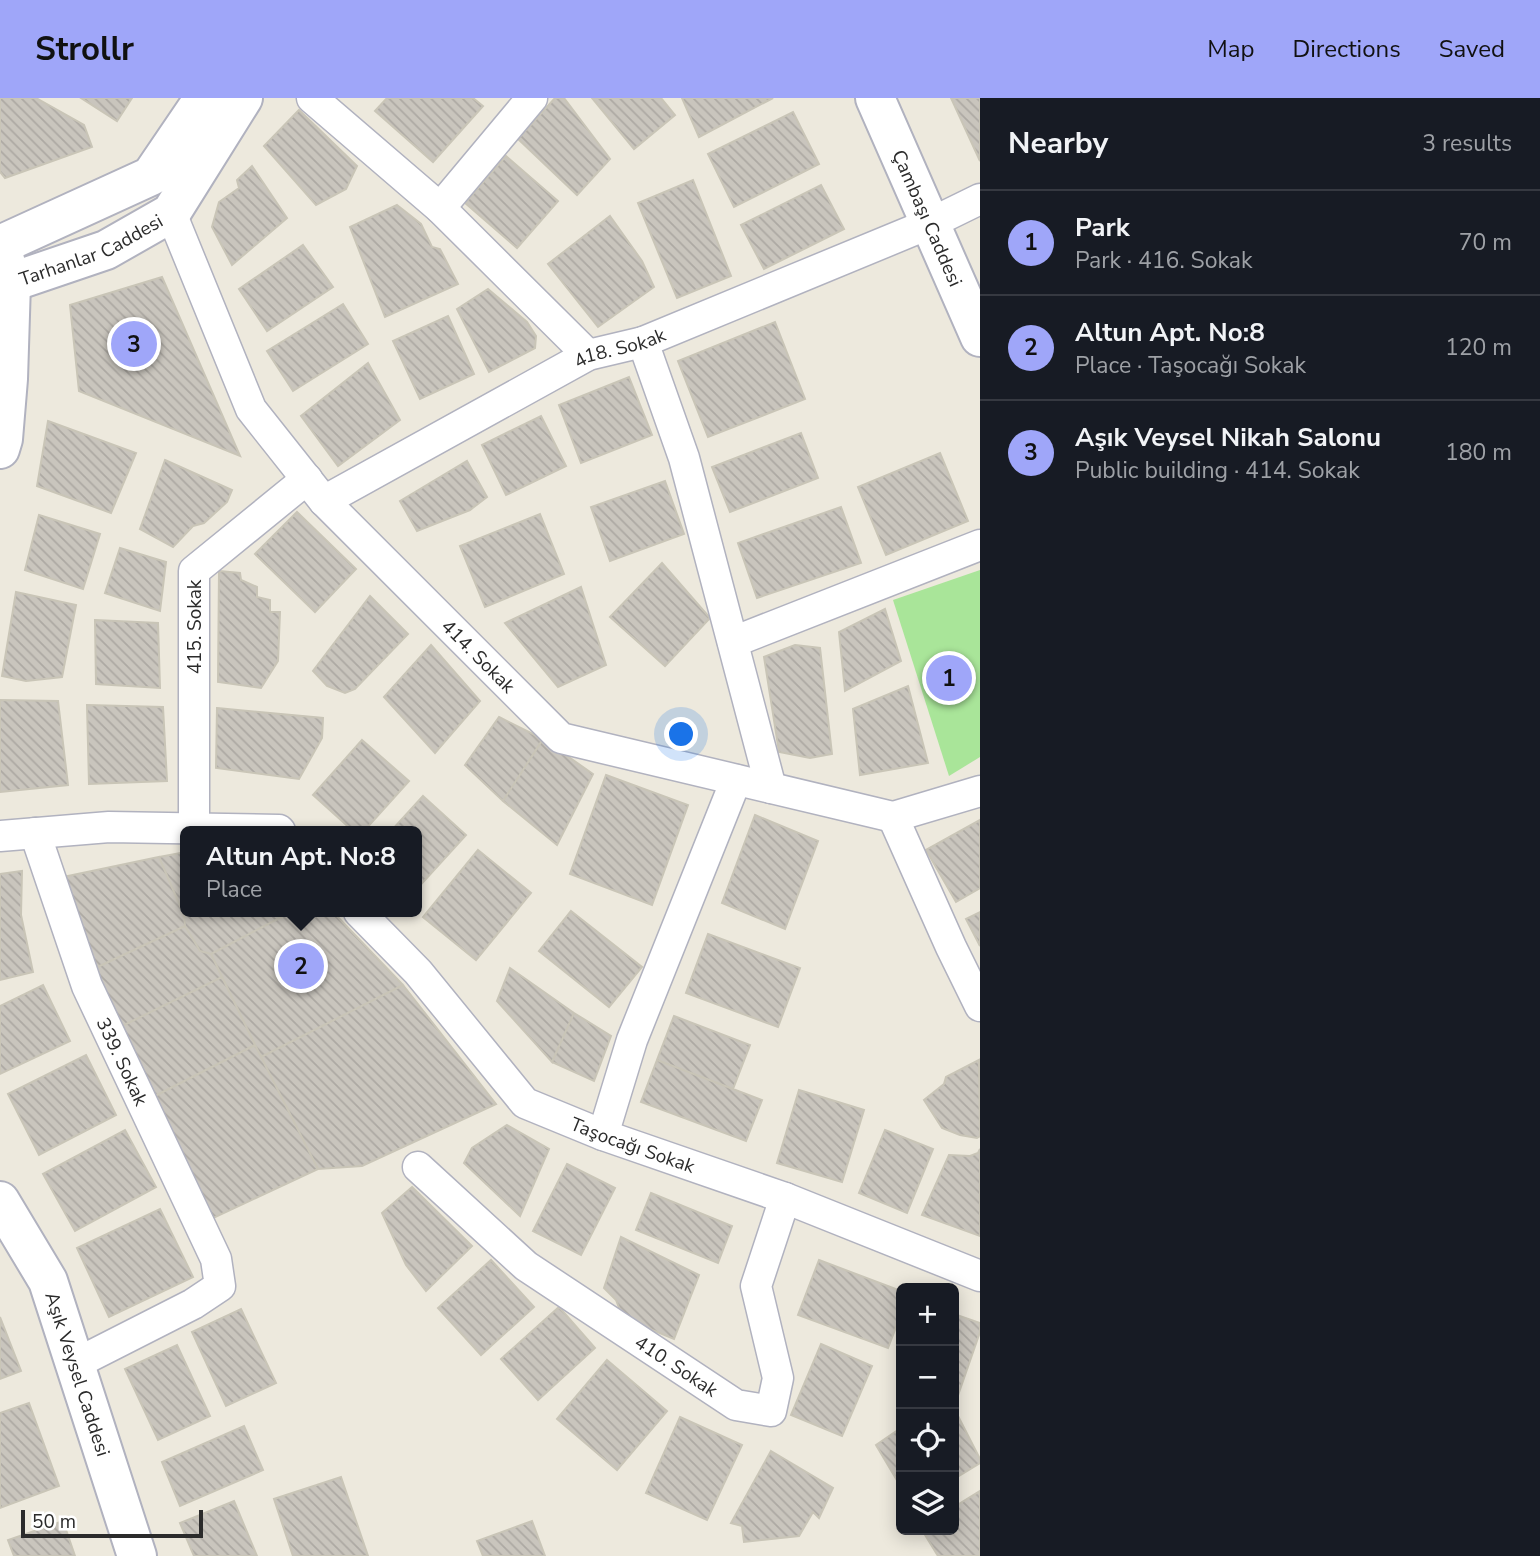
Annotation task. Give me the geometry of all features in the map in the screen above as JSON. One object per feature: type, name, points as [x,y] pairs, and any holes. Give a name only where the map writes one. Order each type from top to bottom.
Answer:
[{"type":"main road","name":"Tarhanlar Caddesi","points":[[0,243],[151,176],[204,98]]},
{"type":"main road","name":"Tarhanlar Caddesi","points":[[6,284],[106,250],[171,213],[243,98]]},
{"type":"main road","name":"Çambaşı Caddesi","points":[[875,98],[980,337]]},
{"type":"main road","points":[[0,243],[6,284],[8,379],[4,439],[0,449]]},
{"type":"main road","name":"Aşık Veysel Caddesi","points":[[5,1220],[48,1281],[137,1556]]},
{"type":"street","points":[[312,98],[440,208],[588,355]]},
{"type":"street","points":[[440,208],[532,98]]},
{"type":"street","name":"418. Sokak","points":[[316,490],[588,355],[643,342],[931,223],[980,199]]},
{"type":"street","name":"414. Sokak","points":[[171,213],[251,409],[316,490],[561,738],[893,817]]},
{"type":"street","points":[[643,342],[684,458],[771,788]]},
{"type":"street","name":"415. Sokak","points":[[194,826],[194,571],[316,490]]},
{"type":"street","points":[[733,642],[980,545]]},
{"type":"street","points":[[603,1135],[632,1040],[736,780]]},
{"type":"street","points":[[980,791],[893,817],[980,1006]]},
{"type":"street","points":[[0,836],[109,827],[180,829]]},
{"type":"street","name":"339. Sokak","points":[[35,833],[87,986],[216,1259],[220,1286],[192,1304],[75,1364]]},
{"type":"street","name":"Taşocağı Sokak","points":[[364,917],[418,972],[525,1103],[603,1135],[785,1198],[980,1276]]},
{"type":"street","name":"410. Sokak","points":[[418,1167],[526,1266],[736,1405],[771,1411],[778,1378],[756,1286],[785,1198]]},
{"type":"green space","points":[[980,570],[980,757],[949,776],[893,600]]},
{"type":"building","points":[[0,98],[36,98],[84,125],[92,147],[5,178],[0,172]]},
{"type":"building","points":[[81,98],[132,98],[117,121]]},
{"type":"building","points":[[387,98],[473,98],[483,106],[433,162],[375,111]]},
{"type":"building","points":[[555,98],[564,98],[610,159],[577,195],[518,139]]},
{"type":"building","points":[[592,98],[661,98],[675,115],[634,149]]},
{"type":"building","points":[[682,98],[773,98],[699,137]]},
{"type":"building","points":[[951,98],[980,98],[980,161]]},
{"type":"building","points":[[299,110],[357,166],[346,189],[316,205],[264,146]]},
{"type":"building","points":[[793,112],[819,164],[734,207],[708,154]]},
{"type":"building","points":[[506,156],[558,201],[517,248],[465,203]]},
{"type":"building","points":[[252,166],[287,218],[232,265],[212,227],[219,202],[239,188],[237,180]]},
{"type":"building","points":[[693,180],[731,276],[677,298],[638,203]]},
{"type":"building","points":[[821,185],[844,229],[764,269],[741,225]]},
{"type":"building","points":[[397,205],[421,224],[432,247],[440,249],[458,284],[385,317],[350,227]]},
{"type":"building","points":[[610,216],[642,261],[654,287],[598,327],[548,264]]},
{"type":"building","points":[[303,245],[333,287],[267,331],[239,289]]},
{"type":"building","points":[[162,277],[240,456],[79,391],[70,305]]},
{"type":"building","points":[[488,289],[527,322],[536,336],[535,348],[489,372],[457,309]]},
{"type":"building","points":[[343,304],[368,344],[293,391],[267,351]]},
{"type":"building","points":[[448,316],[474,374],[420,399],[393,341]]},
{"type":"building","points":[[775,322],[805,399],[708,437],[678,361]]},
{"type":"building","points":[[368,363],[400,420],[338,466],[301,416]]},
{"type":"building","points":[[629,377],[652,435],[581,463],[559,405]]},
{"type":"building","points":[[541,416],[566,466],[506,495],[482,445]]},
{"type":"building","points":[[48,421],[136,453],[111,513],[37,486]]},
{"type":"building","points":[[801,433],[818,478],[730,512],[712,467]]},
{"type":"building","points":[[940,453],[968,521],[886,555],[858,487]]},
{"type":"building","points":[[165,460],[232,490],[227,502],[204,523],[193,526],[173,547],[140,529]]},
{"type":"building","points":[[467,461],[487,497],[470,510],[417,531],[400,501]]},
{"type":"building","points":[[665,481],[684,534],[610,561],[591,507]]},
{"type":"building","points":[[841,507],[861,563],[757,598],[738,543]]},
{"type":"building","points":[[297,512],[356,569],[315,612],[255,554]]},
{"type":"building","points":[[540,514],[564,574],[485,607],[460,546]]},
{"type":"building","points":[[39,515],[100,534],[83,589],[25,570]]},
{"type":"building","points":[[120,548],[166,562],[160,611],[105,593]]},
{"type":"building","points":[[662,563],[710,618],[665,666],[610,617]]},
{"type":"building","points":[[219,571],[240,573],[241,580],[257,587],[257,597],[270,600],[270,612],[280,612],[278,661],[261,688],[218,682]]},
{"type":"building","points":[[581,587],[606,665],[558,687],[505,623]]},
{"type":"building","points":[[16,592],[76,605],[62,677],[26,681],[2,676]]},
{"type":"building","points":[[370,596],[408,634],[355,689],[345,693],[327,686],[313,671]]},
{"type":"building","points":[[885,609],[901,661],[845,691],[839,632]]},
{"type":"building","points":[[95,620],[158,623],[160,688],[96,684]]},
{"type":"building","points":[[431,645],[480,701],[435,753],[384,697]]},
{"type":"building","points":[[795,645],[820,648],[832,754],[810,758],[779,752],[764,657]]},
{"type":"building","points":[[908,686],[928,763],[860,775],[853,709]]},
{"type":"building","points":[[0,700],[58,701],[68,785],[0,792]]},
{"type":"building","points":[[87,705],[163,707],[167,781],[89,784]]},
{"type":"building","points":[[217,708],[323,718],[322,738],[299,779],[216,768]]},
{"type":"building","points":[[499,717],[543,739],[503,801],[465,765]]},
{"type":"building","points":[[543,739],[593,774],[557,845],[503,801]]},
{"type":"building","points":[[362,740],[409,781],[368,826],[347,826],[313,795]]},
{"type":"building","points":[[606,775],[688,805],[652,905],[570,874]]},
{"type":"building","points":[[423,796],[466,835],[422,883],[422,826],[396,826]]},
{"type":"building","points":[[755,815],[818,841],[785,929],[722,903]]},
{"type":"building","points":[[980,820],[980,888],[956,902],[926,850]]},
{"type":"building","points":[[478,850],[531,893],[476,960],[423,917]]},
{"type":"building","points":[[180,853],[180,906],[159,857]]},
{"type":"building","points":[[159,857],[180,906],[180,917],[184,917],[185,926],[89,971],[63,877]]},
{"type":"building","points":[[22,871],[21,915],[33,972],[0,980],[0,874]]},
{"type":"building","points":[[571,911],[642,967],[609,1007],[539,951]]},
{"type":"building","points":[[980,912],[980,946],[966,919]]},
{"type":"building","points":[[184,917],[281,917],[211,954],[200,951],[185,926]]},
{"type":"building","points":[[281,917],[338,917],[403,985],[261,1057],[211,954]]},
{"type":"building","points":[[185,926],[200,951],[211,954],[222,977],[116,1029],[89,971]]},
{"type":"building","points":[[708,934],[800,968],[778,1027],[686,993]]},
{"type":"building","points":[[510,968],[574,1013],[552,1062],[497,1001]]},
{"type":"building","points":[[222,977],[255,1045],[149,1099],[116,1029]]},
{"type":"building","points":[[43,985],[70,1041],[0,1074],[0,1006]]},
{"type":"building","points":[[403,985],[496,1104],[362,1166],[318,1169],[261,1057]]},
{"type":"building","points":[[574,1013],[611,1036],[594,1081],[552,1062]]},
{"type":"building","points":[[674,1016],[750,1045],[733,1089],[657,1060]]},
{"type":"building","points":[[255,1045],[318,1169],[209,1220],[149,1099]]},
{"type":"building","points":[[86,1055],[116,1115],[39,1155],[8,1094]]},
{"type":"building","points":[[657,1060],[762,1100],[746,1141],[641,1102]]},
{"type":"building","points":[[979,1060],[980,1136],[977,1138],[942,1128],[924,1100],[944,1084],[946,1077]]},
{"type":"building","points":[[799,1090],[864,1110],[842,1182],[777,1163]]},
{"type":"building","points":[[507,1125],[549,1149],[520,1216],[464,1163],[472,1148]]},
{"type":"building","points":[[125,1130],[156,1187],[75,1231],[43,1174]]},
{"type":"building","points":[[885,1130],[933,1149],[907,1213],[859,1193]]},
{"type":"building","points":[[980,1149],[980,1236],[922,1215],[949,1155],[970,1156],[978,1153]]},
{"type":"building","points":[[567,1164],[615,1188],[581,1255],[533,1231]]},
{"type":"building","points":[[412,1187],[472,1246],[426,1291],[406,1265],[382,1213]]},
{"type":"building","points":[[651,1193],[732,1226],[718,1263],[636,1230]]},
{"type":"building","points":[[160,1209],[193,1277],[109,1317],[77,1248]]},
{"type":"building","points":[[621,1237],[699,1275],[674,1339],[623,1318],[616,1300],[604,1288]]},
{"type":"building","points":[[491,1260],[534,1307],[481,1355],[438,1308]]},
{"type":"building","points":[[819,1260],[896,1289],[896,1327],[888,1348],[798,1315]]},
{"type":"building","points":[[559,1307],[595,1348],[538,1400],[501,1359]]},
{"type":"building","points":[[241,1309],[276,1383],[226,1406],[192,1332]]},
{"type":"building","points":[[959,1316],[980,1323],[980,1332],[959,1392]]},
{"type":"building","points":[[0,1317],[21,1371],[0,1379]]},
{"type":"building","points":[[821,1344],[872,1366],[842,1436],[791,1415]]},
{"type":"building","points":[[177,1345],[210,1416],[158,1440],[125,1369]]},
{"type":"building","points":[[607,1360],[667,1411],[617,1470],[557,1419]]},
{"type":"building","points":[[29,1403],[59,1486],[0,1508],[0,1413]]},
{"type":"building","points":[[680,1417],[742,1445],[707,1520],[646,1493]]},
{"type":"building","points":[[959,1418],[980,1459],[980,1463],[959,1476]]},
{"type":"building","points":[[244,1426],[263,1470],[180,1506],[162,1462]]},
{"type":"building","points":[[896,1431],[896,1479],[876,1445]]},
{"type":"building","points":[[771,1451],[833,1488],[819,1518],[813,1512],[799,1536],[744,1542],[742,1526],[731,1523]]},
{"type":"building","points":[[341,1477],[368,1556],[293,1556],[274,1499]]},
{"type":"building","points":[[980,1491],[980,1556],[938,1556],[925,1535],[959,1535],[959,1504]]},
{"type":"building","points":[[234,1501],[257,1556],[194,1556],[180,1523]]},
{"type":"building","points":[[63,1521],[75,1556],[14,1556],[8,1540]]},
{"type":"building","points":[[532,1521],[545,1556],[483,1556],[477,1541]]},
{"type":"place","name":"Aşık Veysel Nikah Salonu","points":[[134,344]]},
{"type":"place","name":"Park","points":[[949,678]]},
{"type":"place","name":"Altun Apt. No:8","points":[[301,966]]}]
